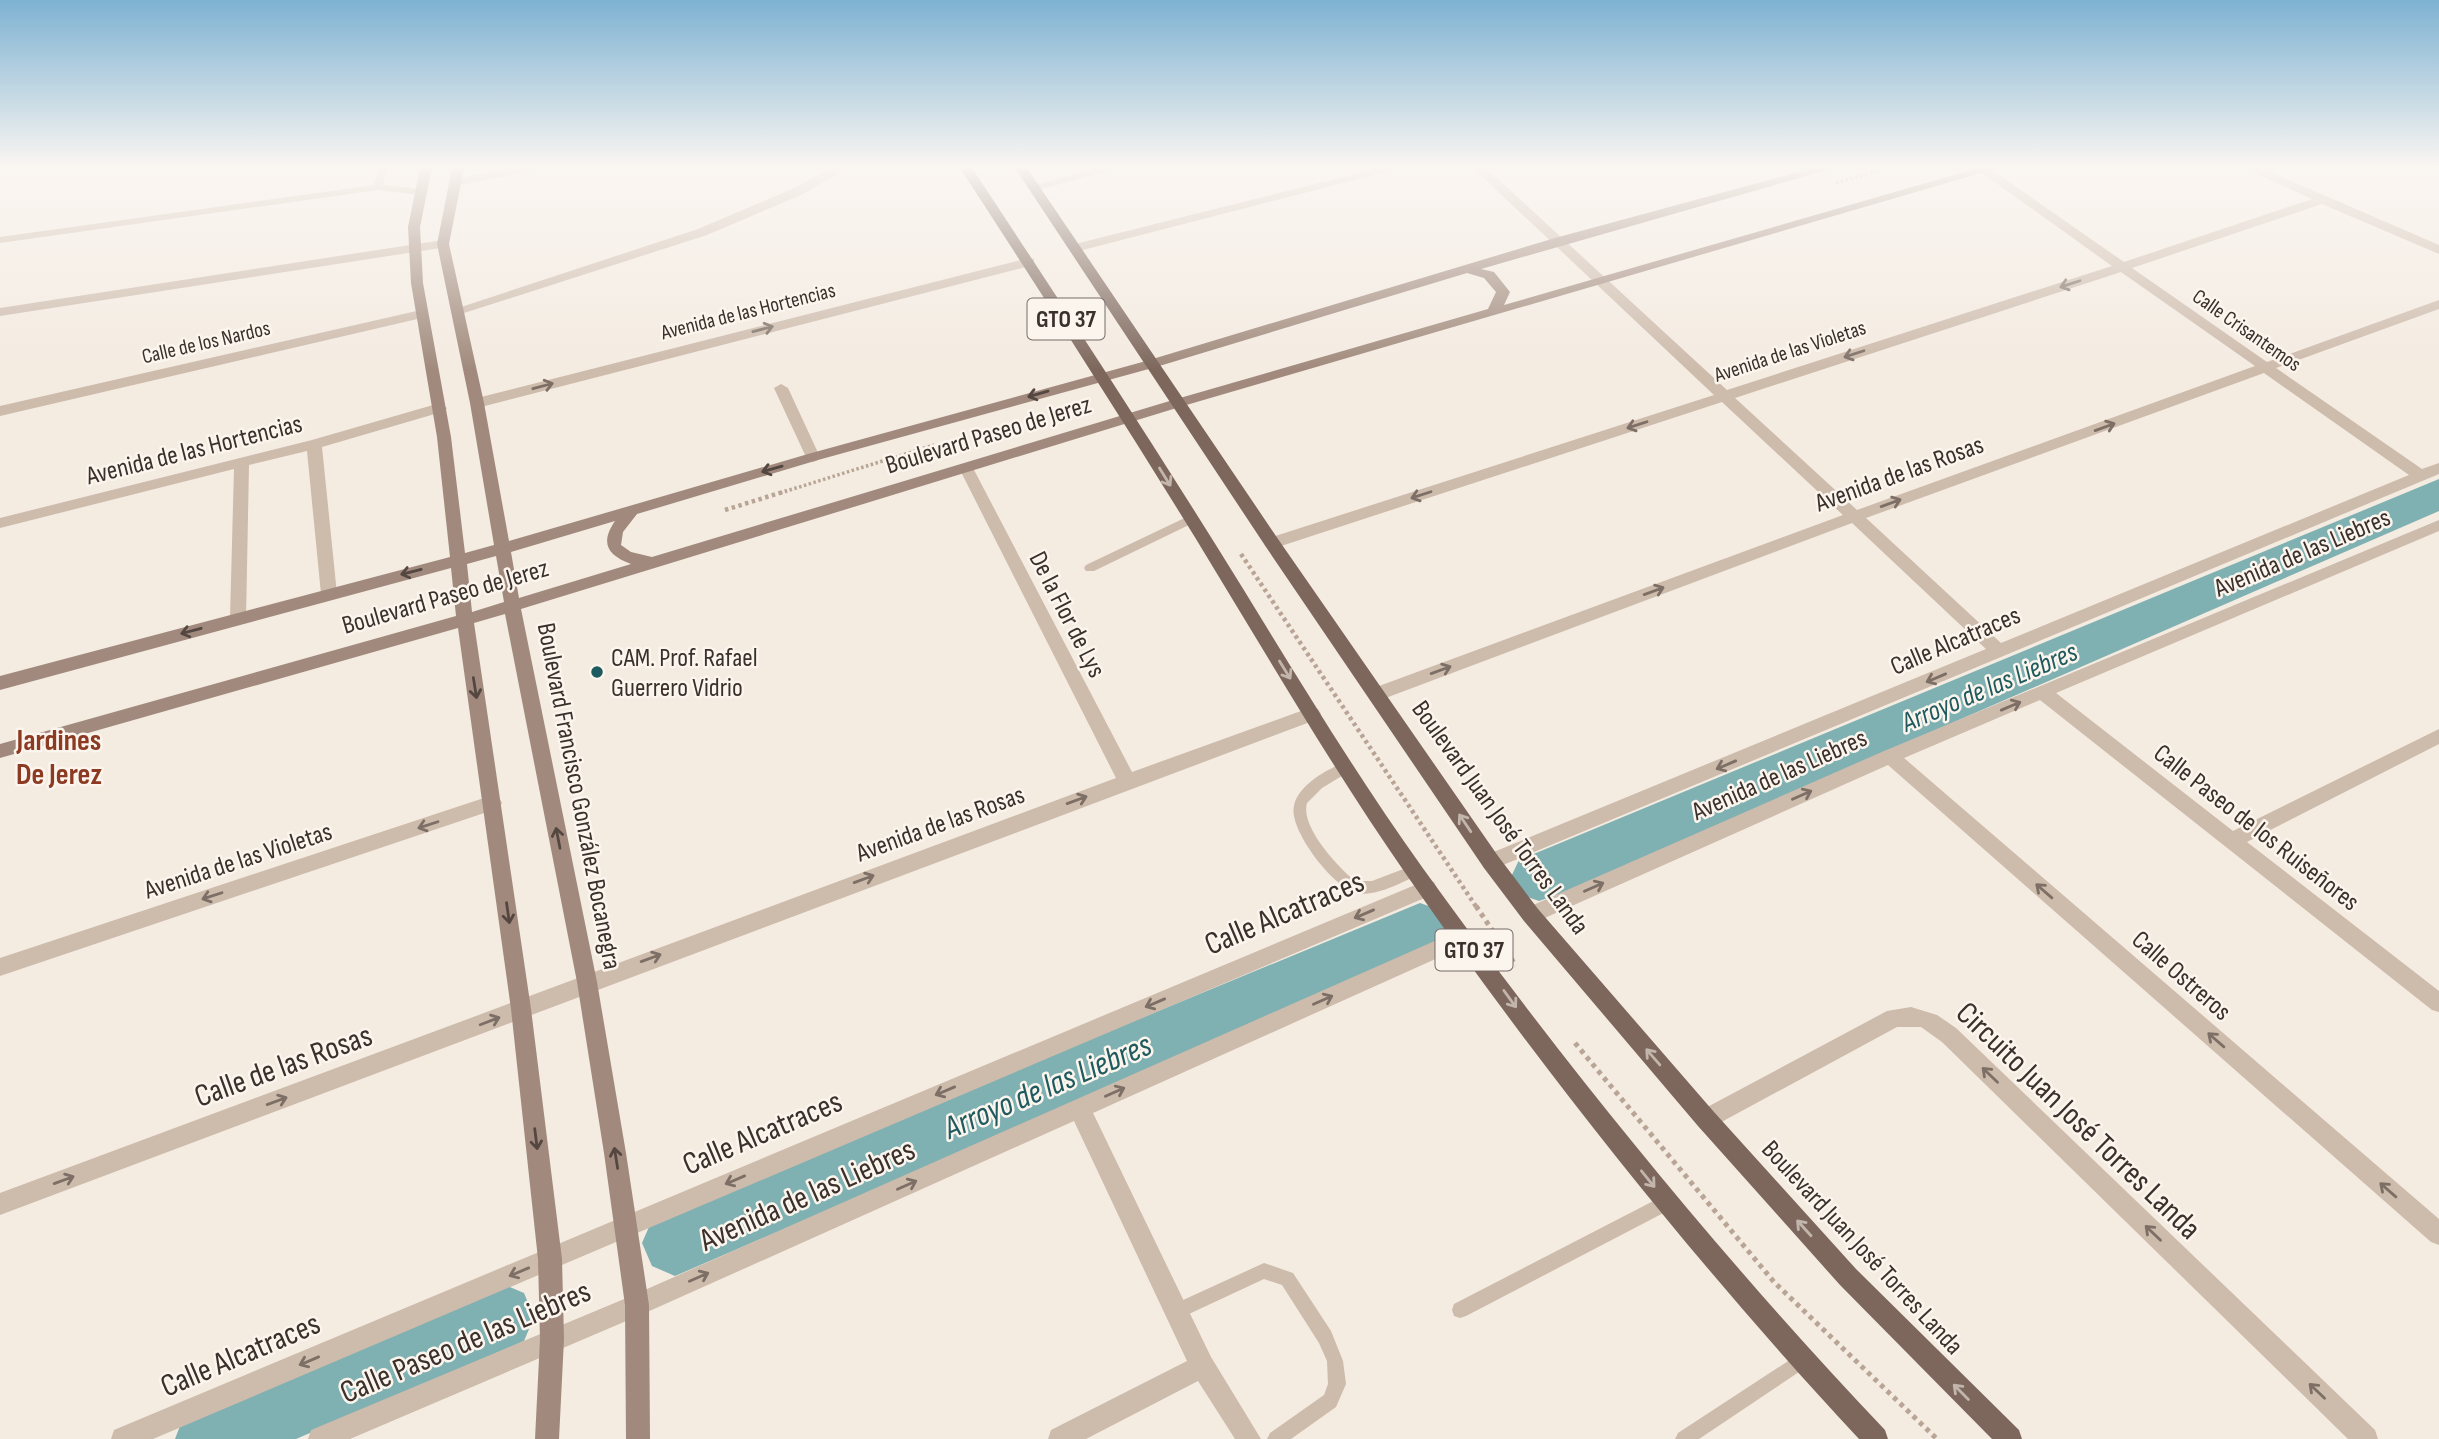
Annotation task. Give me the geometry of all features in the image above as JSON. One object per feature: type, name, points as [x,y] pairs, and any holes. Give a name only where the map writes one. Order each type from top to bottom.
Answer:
[{"type":"main road","points":[[415,235],[414,248],[421,314],[440,408],[465,620],[522,1009],[550,1259],[552,1339],[547,1439]]},
{"type":"main road","name":"Boulevard Francisco González Bocanegra","points":[[445,235],[443,244],[477,403],[501,549],[587,982],[637,1305],[638,1439]]},
{"type":"main road","name":"GTO 37","points":[[1011,235],[1103,376],[1312,714],[1421,879],[1588,1105],[1802,1360],[1876,1439]]},
{"type":"main road","name":"Boulevard Juan José Torres Landa","points":[[1067,235],[1272,543],[1491,862],[1531,915],[1706,1119],[1848,1277],[2010,1439]]},
{"type":"main road","name":"Boulevard Paseo de Jerez","points":[[0,683],[501,549],[813,457],[1151,364],[1581,235]]},
{"type":"main road","name":"Boulevard Paseo de Jerez","points":[[0,751],[465,620],[1178,403],[1760,235]]},
{"type":"main road","points":[[1467,269],[1489,275],[1503,292],[1492,313]]},
{"type":"main road","points":[[632,510],[612,534],[611,543],[621,555],[653,563]]},
{"type":"street","points":[[459,310],[693,235]]},
{"type":"street","points":[[1076,248],[1127,235]]},
{"type":"street","points":[[1553,235],[1999,651]]},
{"type":"street","name":"Calle Crisantemos","points":[[2077,235],[2421,476]]},
{"type":"street","name":"Avenida de las Violetas","points":[[1272,543],[2216,235]]},
{"type":"street","points":[[2404,235],[2439,250]]},
{"type":"street","points":[[0,312],[443,244]]},
{"type":"street","name":"Avenida de las Hortencias","points":[[477,403],[1029,262]]},
{"type":"street","name":"Avenida de las Rosas","points":[[1377,694],[2439,304]]},
{"type":"street","name":"Calle de los Nardos","points":[[0,411],[421,314]]},
{"type":"street","points":[[781,388],[813,457]]},
{"type":"street","name":"Avenida de las Hortencias","points":[[0,523],[314,444],[440,408]]},
{"type":"street","points":[[314,444],[329,594]]},
{"type":"street","points":[[238,618],[242,462]]},
{"type":"street","name":"De la Flor de Lys","points":[[966,468],[1127,781]]},
{"type":"street","name":"Calle Alcatraces","points":[[1491,862],[2439,468]]},
{"type":"street","name":"Avenida de las Liebres","points":[[1531,915],[1890,756],[2439,525]]},
{"type":"street","name":"Calle Paseo de los Ruiseñores","points":[[2042,692],[2231,841],[2436,996]]},
{"type":"street","name":"Avenida de las Rosas","points":[[587,982],[1312,714]]},
{"type":"street","points":[[2231,841],[2439,736]]},
{"type":"street","name":"Calle Ostreros","points":[[1890,756],[2439,1234]]},
{"type":"street","name":"Avenida de las Violetas","points":[[0,967],[493,803]]},
{"type":"street","name":"Calle Alcatraces","points":[[123,1439],[550,1259],[1421,879]]},
{"type":"street","name":"Avenida de las Liebres","points":[[637,1305],[1464,937]]},
{"type":"street","name":"Calle de las Rosas","points":[[0,1204],[522,1009],[587,982]]},
{"type":"street","name":"Circuito Juan José Torres Landa","points":[[1706,1119],[1894,1018],[1912,1014],[1927,1018],[1949,1035],[2365,1439]]},
{"type":"street","points":[[1079,1108],[1202,1366],[1249,1439]]},
{"type":"street","name":"Calle Paseo de las Liebres","points":[[320,1439],[637,1305]]},
{"type":"street","points":[[1060,1439],[1202,1366]]},
{"type":"lane","points":[[0,240],[35,235]]},
{"type":"lane","points":[[1090,568],[1191,519]]},
{"type":"lane","points":[[1346,767],[1313,789],[1303,798],[1299,808],[1301,820],[1334,872],[1344,883],[1356,889],[1421,879]]},
{"type":"lane","points":[[1460,1310],[1667,1202]]},
{"type":"lane","points":[[1176,1312],[1264,1271],[1287,1279],[1325,1337],[1335,1361],[1337,1384],[1330,1401],[1276,1439]]},
{"type":"lane","points":[[1684,1439],[1802,1360]]},
{"type":"waterway","name":"Arroyo de las Liebres","points":[[1539,877],[2439,494]]},
{"type":"waterway","name":"Arroyo de las Liebres","points":[[675,1243],[1420,928]]},
{"type":"waterway","name":"Arroyo de las Liebres","points":[[211,1439],[500,1317]]},
{"type":"place","name":"CAM. Prof. Rafael Guerrero Vidrio","points":[[597,672]]},
{"type":"district","name":"Jardines De Jerez","points":[[59,757]]}]
